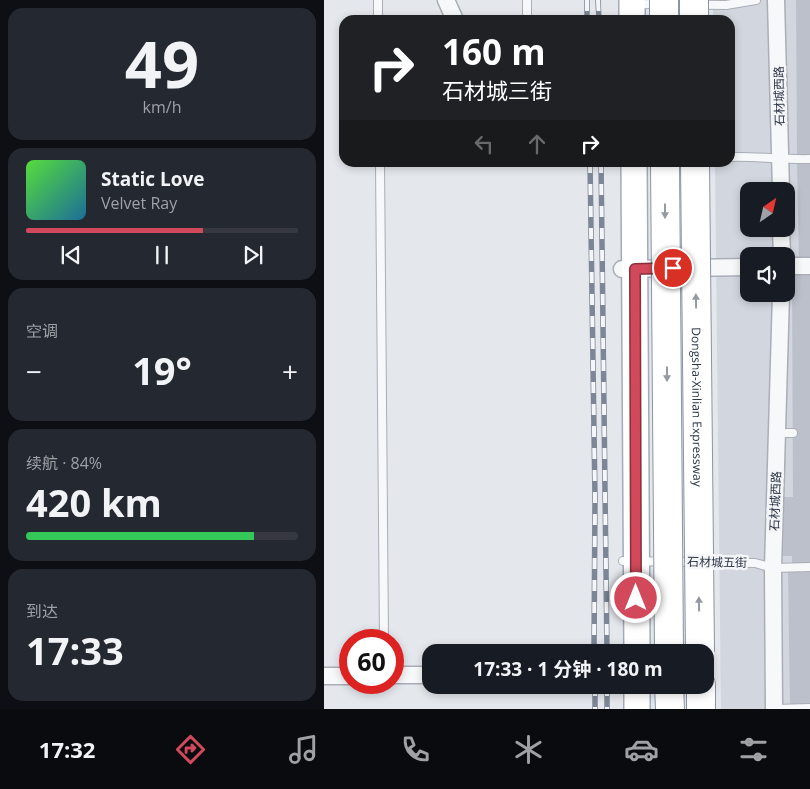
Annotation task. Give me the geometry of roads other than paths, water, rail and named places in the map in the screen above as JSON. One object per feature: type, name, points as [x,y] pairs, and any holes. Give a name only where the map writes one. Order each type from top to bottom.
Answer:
[{"type":"highway","points":[[664,0],[664,15]]},
{"type":"highway","points":[[694,0],[694,15]]},
{"type":"highway","points":[[665,167],[669,644]]},
{"type":"highway","name":"Dongsha-Xinlian Expressway","points":[[695,167],[700,644]]},
{"type":"highway","points":[[669,694],[670,709]]},
{"type":"highway","points":[[701,694],[701,709]]},
{"type":"main road","points":[[621,167],[628,269],[630,561],[635,644]]},
{"type":"main road","points":[[628,269],[634,167]]},
{"type":"main road","points":[[625,644],[630,561]]},
{"type":"main road","points":[[624,694],[624,709]]},
{"type":"main road","points":[[637,694],[637,709]]},
{"type":"street","points":[[446,0],[453,15]]},
{"type":"street","name":"石材城西路","points":[[776,0],[781,182]]},
{"type":"street","points":[[795,266],[810,266]]},
{"type":"street","points":[[628,269],[740,267]]},
{"type":"street","name":"石材城西路","points":[[774,709],[773,568],[785,433],[781,302]]},
{"type":"street","points":[[404,675],[422,675]]},
{"type":"street","points":[[324,676],[339,676]]},
{"type":"lane","points":[[378,0],[378,15]]},
{"type":"lane","points":[[527,0],[527,15]]},
{"type":"lane","points":[[627,8],[726,5],[756,0]]},
{"type":"lane","points":[[735,157],[759,156],[780,160],[810,159]]},
{"type":"lane","points":[[380,167],[384,629]]},
{"type":"lane","name":"石材城五街","points":[[630,561],[755,563],[773,568],[810,567]]},
{"type":"lane","points":[[774,709],[810,708]]},
{"type":"railway","points":[[587,0],[587,15]]},
{"type":"railway","points":[[598,0],[599,15]]},
{"type":"railway","points":[[590,167],[595,498],[594,644]]},
{"type":"railway","points":[[601,167],[607,644]]},
{"type":"railway","points":[[595,694],[595,709]]},
{"type":"railway","points":[[607,694],[607,709]]}]
